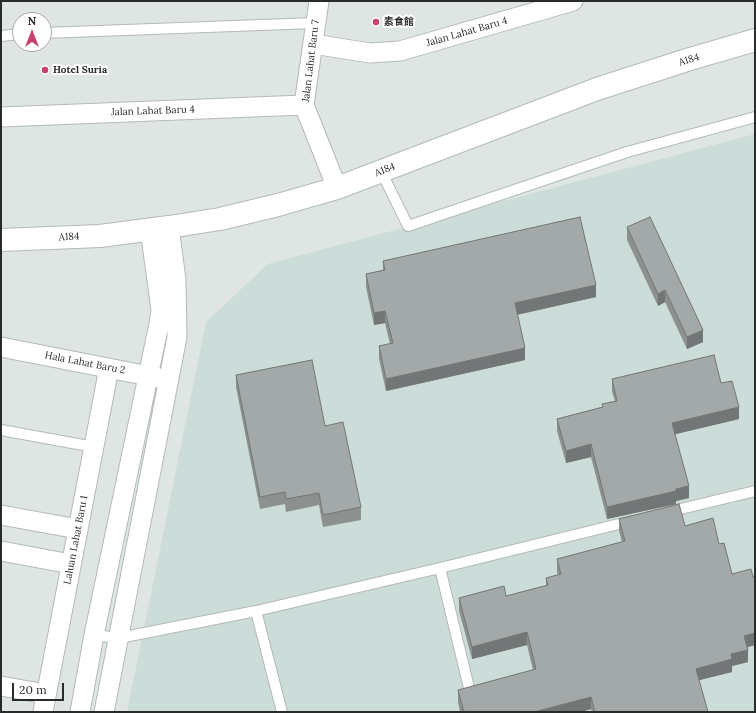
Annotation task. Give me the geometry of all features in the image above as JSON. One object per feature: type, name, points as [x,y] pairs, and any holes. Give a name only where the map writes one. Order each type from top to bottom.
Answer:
[{"type":"main road","name":"A184","points":[[1,240],[100,236],[220,219],[278,205],[337,188],[597,89],[755,40]]},
{"type":"street","name":"Jalan Lahat Baru 7","points":[[319,1],[304,105],[337,188]]},
{"type":"street","name":"Jalan Lahat Baru 4","points":[[313,44],[370,53],[400,51],[567,2]]},
{"type":"street","name":"Jalan Lahat Baru 4","points":[[1,117],[304,105]]},
{"type":"street","points":[[80,712],[94,635],[161,310],[159,228]]},
{"type":"street","points":[[104,712],[177,337],[178,312],[176,280],[159,228]]},
{"type":"street","name":"Hala Lahat Baru 2","points":[[1,347],[168,380]]},
{"type":"street","name":"Laluan Lahat Baru 1","points":[[44,703],[109,368]]},
{"type":"street","points":[[1,515],[78,529]]},
{"type":"street","points":[[1,551],[71,564]]},
{"type":"street","points":[[1,686],[44,703]]},
{"type":"lane","points":[[52,34],[316,23]]},
{"type":"lane","points":[[1,36],[12,35]]},
{"type":"lane","points":[[380,171],[408,226],[627,152],[755,117]]},
{"type":"lane","points":[[1,430],[94,446]]},
{"type":"lane","points":[[656,514],[755,491]]},
{"type":"lane","points":[[94,635],[119,638],[256,611],[440,568],[641,518]]},
{"type":"lane","points":[[440,568],[470,692]]},
{"type":"lane","points":[[256,611],[282,712]]},
{"type":"shaded area","points":[[755,134],[755,712],[127,712],[206,322],[268,264]]},
{"type":"building","points":[[580,217],[596,285],[515,303],[525,348],[386,379],[379,346],[393,343],[385,311],[374,313],[366,274],[385,270],[383,261]]},
{"type":"building","points":[[650,217],[703,330],[687,337],[665,290],[658,294],[627,227]]},
{"type":"building","points":[[714,355],[721,383],[732,381],[739,407],[672,423],[689,486],[676,489],[676,491],[607,507],[591,444],[566,451],[557,419],[603,407],[602,404],[617,401],[612,379]]},
{"type":"building","points":[[312,360],[325,426],[343,422],[361,507],[323,515],[319,493],[286,499],[285,492],[260,497],[236,375]]},
{"type":"building","points":[[679,504],[685,526],[713,518],[719,544],[724,543],[732,574],[751,569],[753,577],[755,576],[755,633],[744,636],[748,650],[731,654],[732,659],[696,669],[708,712],[595,712],[591,697],[534,712],[464,712],[458,690],[536,669],[527,632],[472,647],[459,598],[504,586],[506,596],[548,585],[546,578],[561,574],[557,559],[625,541],[619,519]]},
{"type":"place","name":"素食館","points":[[376,22]]},
{"type":"place","name":"Hotel Suria","points":[[45,70]]}]
